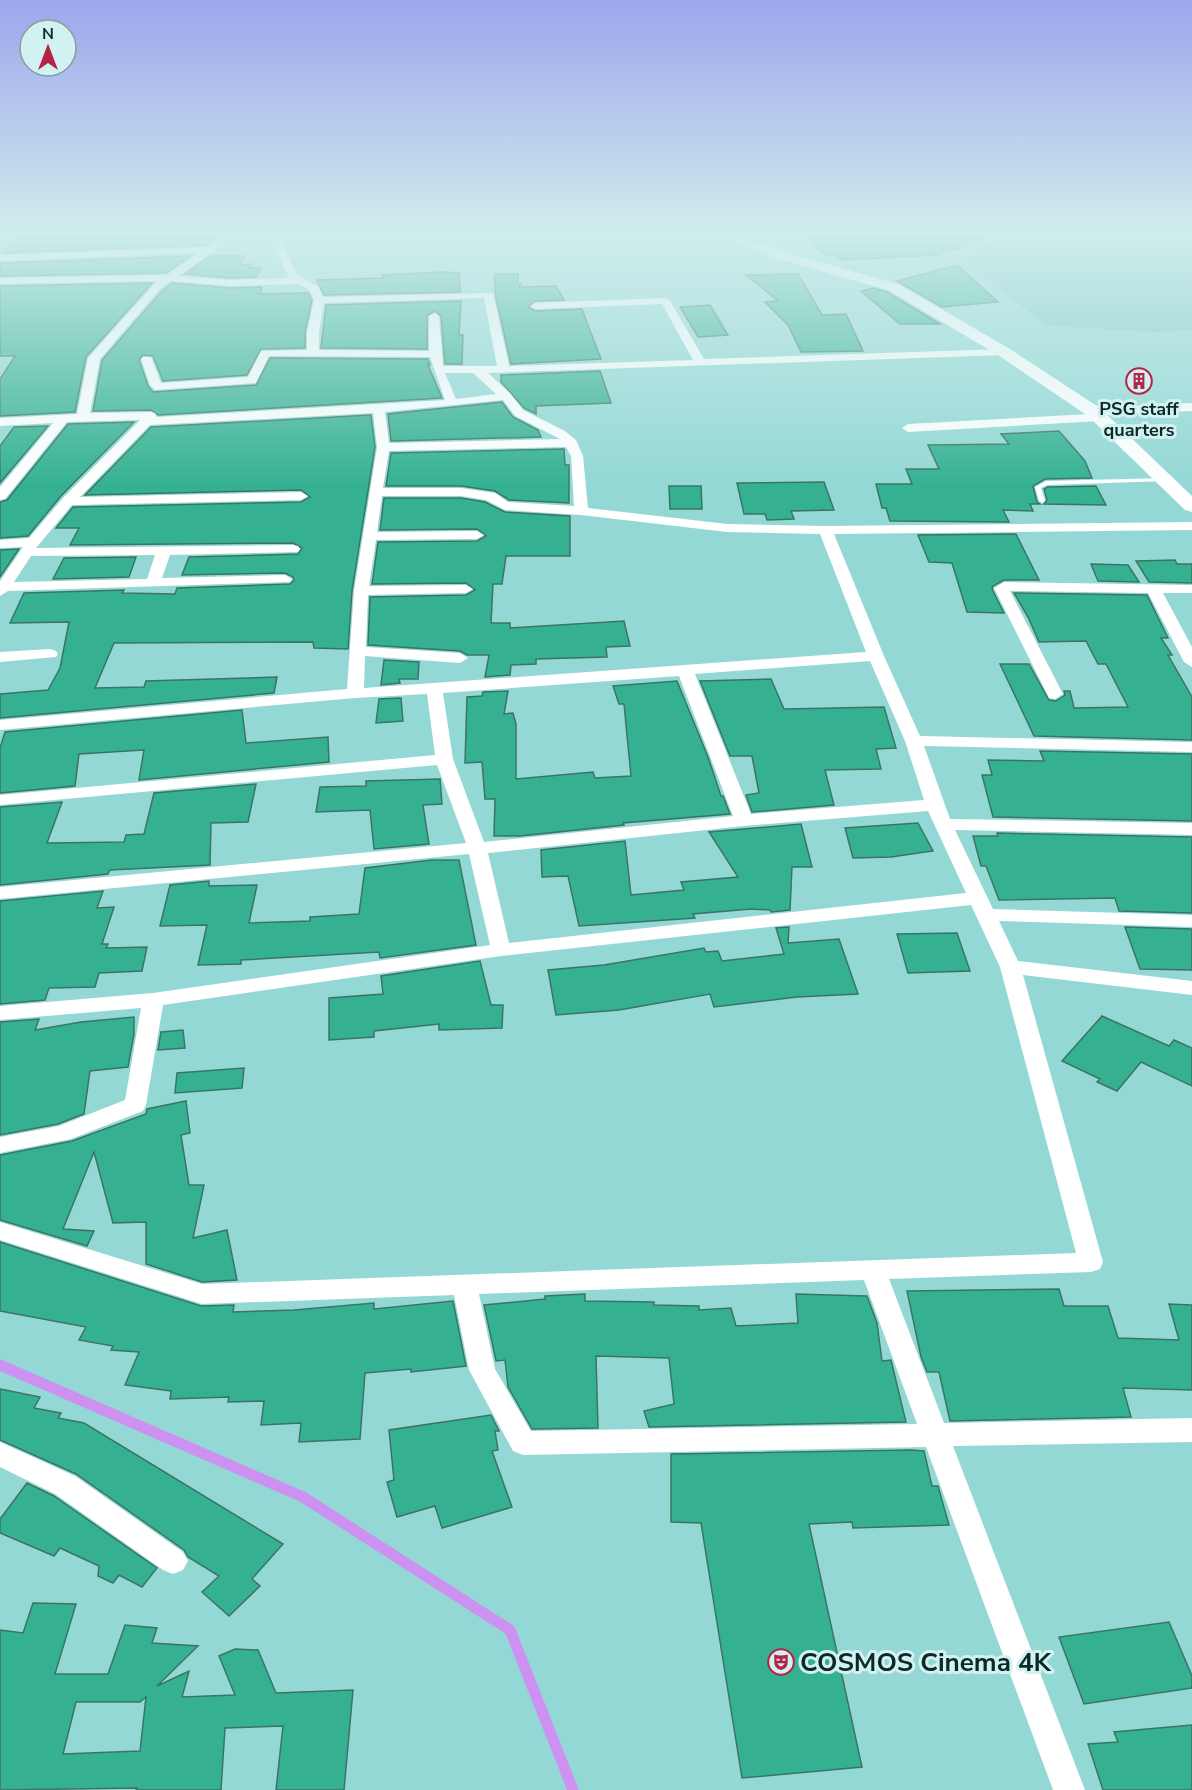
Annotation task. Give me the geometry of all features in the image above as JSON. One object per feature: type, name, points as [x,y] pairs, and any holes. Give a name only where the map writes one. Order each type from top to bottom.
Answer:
[{"type":"street","points":[[0,496],[73,418],[94,358],[129,318]]},
{"type":"street","points":[[313,353],[316,318]]},
{"type":"street","points":[[434,318],[435,354],[438,369],[452,403]]},
{"type":"street","points":[[494,318],[504,370]]},
{"type":"street","points":[[674,318],[701,364]]},
{"type":"street","points":[[945,318],[1004,352],[1096,415],[1192,506]]},
{"type":"street","points":[[438,369],[504,370],[1004,352]]},
{"type":"street","points":[[0,422],[73,418],[153,406],[252,380],[265,353],[435,354]]},
{"type":"street","points":[[2,590],[29,547],[153,406],[156,385],[147,359]]},
{"type":"street","points":[[477,370],[506,396],[519,413],[561,434],[571,443],[577,456],[581,512]]},
{"type":"street","points":[[153,406],[379,410],[506,396]]},
{"type":"street","points":[[908,428],[1192,407]]},
{"type":"street","points":[[356,693],[361,591],[383,447],[379,410]]},
{"type":"street","points":[[383,447],[571,443]]},
{"type":"street","points":[[375,492],[461,492],[490,496],[505,506],[727,528],[825,530],[1192,526]]},
{"type":"street","points":[[68,501],[301,496]]},
{"type":"street","points":[[0,1231],[202,1294],[1091,1262],[1010,967],[934,805],[914,741],[876,656],[825,530]]},
{"type":"street","points":[[370,536],[477,535]]},
{"type":"street","points":[[0,544],[164,551],[293,549]]},
{"type":"street","points":[[153,583],[164,551]]},
{"type":"street","points":[[2,590],[285,579]]},
{"type":"street","points":[[1055,694],[1001,588],[1004,586],[1192,590]]},
{"type":"street","points":[[1153,588],[1192,662]]},
{"type":"street","points":[[361,591],[466,590]]},
{"type":"street","points":[[358,651],[460,658]]},
{"type":"street","points":[[0,657],[50,654]]},
{"type":"street","points":[[0,725],[356,693],[876,656]]},
{"type":"street","points":[[685,669],[744,820]]},
{"type":"street","points":[[434,689],[444,759],[477,848],[501,950]]},
{"type":"street","points":[[914,741],[1192,747]]},
{"type":"street","points":[[0,800],[444,759]]},
{"type":"street","points":[[0,893],[744,820],[934,805]]},
{"type":"street","points":[[943,824],[1192,829]]},
{"type":"street","points":[[0,1012],[153,1000],[501,950],[982,906],[1192,921]]},
{"type":"street","points":[[1010,967],[1192,988]]},
{"type":"street","points":[[0,1145],[63,1133],[135,1105],[153,1000]]},
{"type":"street","points":[[873,1270],[1070,1790]]},
{"type":"street","points":[[465,1286],[482,1370],[523,1443],[1192,1430]]},
{"type":"street","points":[[0,1454],[65,1485],[173,1561]]},
{"type":"lane","points":[[1042,501],[1038,487],[1046,483],[1165,480]]},
{"type":"shaded area","points":[[1036,318],[1192,318],[1192,330],[1154,332],[1046,325]]},
{"type":"building","points":[[0,318],[121,318],[86,357],[75,412],[0,416],[0,379],[15,356],[0,356]]},
{"type":"building","points":[[139,318],[308,318],[305,348],[261,349],[247,375],[163,381],[153,356],[143,355],[139,360],[148,386],[153,392],[256,385],[270,358],[428,359],[430,365],[428,365],[442,398],[158,415],[151,410],[93,411],[102,360]]},
{"type":"building","points":[[325,318],[427,318],[427,349],[321,348]]},
{"type":"building","points":[[441,318],[460,318],[459,335],[463,335],[462,364],[445,364]]},
{"type":"building","points":[[500,318],[585,318],[601,359],[511,364]]},
{"type":"building","points":[[686,318],[718,318],[728,335],[698,337]]},
{"type":"building","points":[[781,318],[848,318],[863,351],[801,352],[788,325]]},
{"type":"building","points":[[892,318],[929,318],[940,324],[900,324]]},
{"type":"building","points":[[600,371],[611,403],[536,406],[536,414],[524,408],[501,382],[501,375]]},
{"type":"building","points":[[502,402],[513,417],[538,430],[541,437],[391,441],[388,414]]},
{"type":"building","points":[[371,415],[375,447],[352,591],[348,649],[314,648],[313,642],[114,643],[95,688],[144,687],[146,681],[277,677],[274,693],[0,718],[0,694],[48,690],[60,668],[69,622],[10,623],[24,593],[124,590],[122,593],[175,594],[177,588],[290,584],[294,580],[285,573],[182,575],[189,557],[298,554],[302,548],[293,543],[70,545],[79,528],[56,528],[73,507],[301,502],[310,497],[301,490],[85,495],[151,427]]},
{"type":"building","points":[[134,422],[61,496],[28,536],[0,538],[0,502],[7,500],[68,424]]},
{"type":"building","points":[[48,426],[0,483],[0,446],[14,427]]},
{"type":"building","points":[[1059,431],[1085,461],[1092,478],[1045,479],[1033,486],[1037,502],[1040,504],[1030,504],[1033,511],[1003,510],[1009,522],[890,521],[886,508],[882,508],[876,484],[912,484],[906,469],[939,469],[928,445],[1009,444],[1001,434]]},
{"type":"building","points":[[564,449],[565,465],[569,465],[569,503],[509,500],[495,491],[461,486],[386,486],[391,453]]},
{"type":"building","points":[[824,482],[834,510],[791,511],[794,519],[767,520],[765,514],[744,514],[737,483]]},
{"type":"building","points":[[669,486],[701,486],[702,509],[670,509]]},
{"type":"building","points":[[1096,486],[1106,505],[1044,504],[1047,500],[1044,489],[1048,487]]},
{"type":"building","points":[[384,498],[461,498],[485,502],[505,512],[570,516],[570,556],[506,556],[502,584],[493,584],[491,623],[510,623],[510,628],[624,621],[630,646],[606,647],[607,657],[536,659],[536,664],[511,665],[510,675],[485,677],[489,655],[467,655],[460,651],[368,645],[370,597],[466,595],[475,590],[466,583],[372,584],[378,542],[477,541],[486,536],[477,529],[380,530]]},
{"type":"building","points":[[1016,534],[1039,580],[1004,580],[993,586],[992,589],[1004,613],[967,612],[952,563],[929,562],[918,535]]},
{"type":"building","points":[[19,549],[0,577],[0,550]]},
{"type":"building","points":[[136,557],[129,577],[53,579],[64,558]]},
{"type":"building","points":[[1175,560],[1177,564],[1192,564],[1192,583],[1149,582],[1136,561]]},
{"type":"building","points":[[1091,564],[1128,565],[1139,582],[1098,581]]},
{"type":"building","points":[[1014,593],[1147,595],[1168,638],[1161,638],[1172,655],[1168,655],[1192,697],[1192,740],[1034,736],[1000,664],[1029,664],[1049,700],[1056,701],[1065,695],[1064,691],[1070,691],[1074,708],[1128,707],[1106,664],[1098,664],[1086,641],[1039,642]]},
{"type":"building","points":[[384,660],[419,662],[418,679],[399,679],[400,683],[381,685]]},
{"type":"building","points":[[771,679],[784,709],[884,707],[896,748],[876,749],[881,769],[825,770],[834,805],[752,812],[746,795],[759,793],[752,756],[730,756],[700,681]]},
{"type":"building","points":[[677,681],[730,814],[623,823],[624,825],[520,836],[494,836],[495,799],[485,799],[482,762],[465,763],[467,697],[482,696],[483,692],[508,691],[504,714],[513,713],[516,724],[516,779],[593,772],[595,778],[631,776],[624,704],[619,704],[613,686]]},
{"type":"building","points":[[401,698],[403,721],[376,723],[379,699]]},
{"type":"building","points":[[242,710],[246,743],[328,737],[329,762],[139,780],[144,750],[79,754],[75,786],[0,793],[0,748],[5,732]]},
{"type":"building","points":[[1040,751],[1192,754],[1192,821],[993,817],[982,775],[992,775],[988,760],[1044,761]]},
{"type":"building","points":[[440,779],[442,804],[423,805],[429,844],[374,849],[370,810],[316,812],[320,787],[366,786],[366,781]]},
{"type":"building","points":[[256,784],[248,822],[211,823],[210,865],[110,870],[108,874],[0,885],[0,807],[62,802],[47,843],[124,842],[126,835],[144,834],[154,793]]},
{"type":"building","points":[[918,823],[933,851],[891,857],[853,858],[845,828]]},
{"type":"building","points":[[801,824],[812,867],[792,867],[790,910],[771,912],[770,910],[751,909],[693,914],[695,918],[579,926],[568,876],[542,877],[541,850],[625,841],[631,895],[684,890],[681,882],[738,877],[709,832]]},
{"type":"building","points":[[997,833],[1192,837],[1192,913],[1119,911],[1115,898],[999,900],[986,866],[981,866],[973,836],[998,836]]},
{"type":"building","points":[[432,860],[459,860],[476,945],[380,958],[379,952],[241,960],[241,964],[198,965],[207,925],[160,926],[170,885],[209,881],[209,886],[257,885],[249,923],[310,921],[310,917],[359,914],[365,868]]},
{"type":"building","points":[[103,891],[97,908],[114,907],[102,944],[108,944],[106,948],[147,947],[142,971],[99,973],[95,987],[49,988],[45,1000],[0,1004],[0,901]]},
{"type":"building","points":[[789,927],[788,943],[839,939],[858,994],[797,997],[714,1007],[710,994],[619,1010],[556,1015],[548,970],[604,965],[704,948],[706,952],[718,951],[722,961],[784,954],[776,928]]},
{"type":"building","points":[[1125,927],[1192,929],[1192,970],[1140,969]]},
{"type":"building","points":[[957,933],[970,971],[908,973],[897,934]]},
{"type":"building","points":[[480,961],[491,1005],[503,1005],[502,1028],[439,1030],[439,1024],[374,1031],[374,1037],[329,1040],[329,998],[383,994],[381,976]]},
{"type":"building","points":[[1102,1016],[1169,1046],[1174,1040],[1192,1048],[1192,1086],[1141,1062],[1117,1091],[1097,1082],[1100,1079],[1062,1061]]},
{"type":"building","points":[[134,1017],[134,1034],[128,1067],[90,1071],[84,1114],[58,1124],[0,1135],[0,1022],[39,1019],[35,1030],[81,1022]]},
{"type":"building","points":[[183,1030],[185,1048],[158,1050],[161,1032]]},
{"type":"building","points":[[244,1068],[242,1088],[175,1093],[177,1073]]},
{"type":"building","points":[[186,1101],[190,1133],[181,1135],[189,1185],[204,1185],[193,1238],[227,1230],[237,1280],[202,1282],[146,1264],[146,1222],[113,1223],[94,1152],[63,1229],[94,1231],[87,1246],[0,1220],[0,1155],[72,1141],[146,1114],[147,1109]]},
{"type":"building","points":[[0,1242],[201,1306],[234,1305],[233,1312],[294,1310],[374,1303],[374,1309],[453,1301],[466,1366],[411,1372],[411,1369],[365,1373],[360,1439],[299,1442],[301,1423],[261,1425],[264,1401],[228,1402],[229,1397],[170,1399],[171,1391],[125,1385],[139,1352],[111,1350],[113,1346],[79,1340],[86,1327],[0,1311]]},
{"type":"building","points":[[1059,1289],[1064,1306],[1108,1306],[1118,1338],[1179,1340],[1169,1304],[1192,1305],[1192,1390],[1123,1388],[1131,1417],[950,1421],[939,1372],[927,1372],[921,1357],[907,1291]]},
{"type":"building","points":[[585,1294],[585,1301],[654,1302],[654,1305],[699,1306],[699,1310],[731,1308],[736,1326],[798,1323],[796,1294],[867,1296],[877,1323],[882,1361],[891,1360],[906,1422],[649,1427],[644,1411],[674,1404],[669,1358],[596,1356],[598,1428],[532,1429],[508,1387],[505,1360],[496,1361],[484,1305],[545,1299],[545,1296]]},
{"type":"building","points":[[0,1389],[40,1397],[34,1408],[61,1413],[58,1418],[84,1423],[283,1544],[252,1579],[260,1586],[229,1616],[202,1592],[219,1576],[188,1557],[184,1550],[76,1474],[0,1440]]},
{"type":"building","points":[[491,1415],[499,1431],[495,1431],[498,1450],[492,1451],[512,1507],[442,1528],[435,1506],[397,1517],[387,1482],[394,1480],[389,1430]]},
{"type":"building","points":[[924,1451],[932,1486],[938,1486],[949,1525],[853,1528],[852,1522],[809,1524],[862,1767],[742,1778],[701,1523],[671,1522],[671,1454]]},
{"type":"building","points":[[27,1483],[54,1496],[157,1568],[142,1587],[119,1575],[113,1583],[98,1576],[99,1566],[60,1548],[54,1556],[0,1533],[0,1519]]},
{"type":"building","points":[[33,1603],[76,1604],[55,1674],[108,1674],[125,1625],[157,1628],[152,1643],[198,1646],[157,1686],[189,1671],[182,1697],[235,1695],[219,1656],[235,1649],[258,1650],[276,1693],[353,1690],[344,1790],[276,1790],[283,1726],[225,1728],[221,1790],[136,1790],[137,1788],[0,1790],[0,1630],[23,1633]],"holes":[[[146,1697],[140,1751],[63,1754],[76,1702],[140,1702]]]},
{"type":"building","points":[[1169,1622],[1192,1676],[1192,1688],[1084,1704],[1059,1637]]},
{"type":"building","points":[[1192,1725],[1192,1790],[1103,1790],[1088,1744],[1118,1742],[1114,1732]]},
{"type":"waterway","points":[[0,1365],[303,1497],[510,1630],[573,1790]]},
{"type":"place","name":"PSG staff quarters","points":[[1139,381]]},
{"type":"place","name":"COSMOS Cinema 4K","points":[[781,1662]]}]
